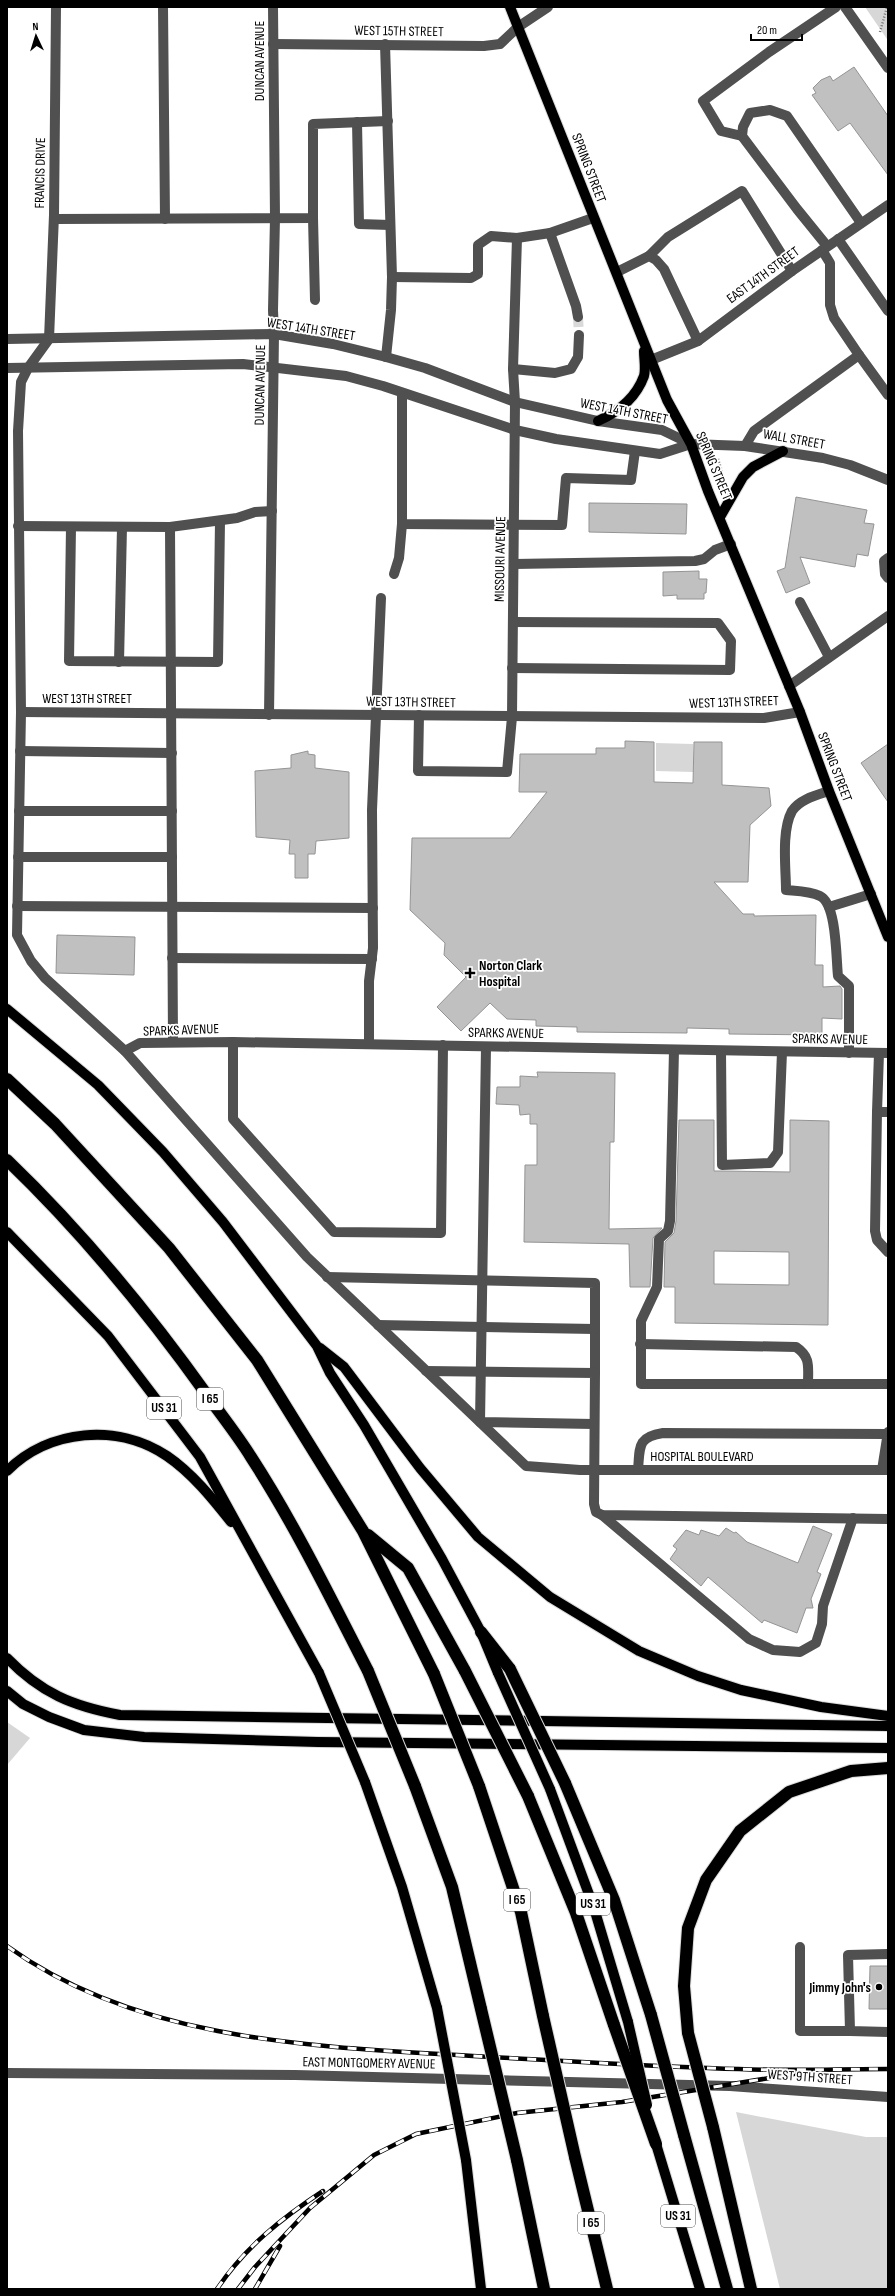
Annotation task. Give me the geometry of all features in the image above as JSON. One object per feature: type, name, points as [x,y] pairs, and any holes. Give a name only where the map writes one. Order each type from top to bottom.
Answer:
[{"type":"highway","name":"I 65","points":[[7,1079],[55,1124],[164,1242],[257,1360],[363,1531],[434,1674],[479,1786],[521,1912],[543,2016],[607,2289]]},
{"type":"highway","name":"I 65","points":[[7,1160],[43,1195],[121,1281],[182,1360],[251,1457],[318,1574],[368,1671],[415,1786],[452,1887],[517,2160],[544,2289]]},
{"type":"highway","points":[[363,1531],[408,1568],[465,1671],[528,1796],[576,1913],[656,2144]]},
{"type":"highway","points":[[481,1632],[510,1669],[565,1783],[614,1900],[651,2015],[727,2289]]},
{"type":"highway","points":[[751,2289],[713,2127],[688,2034],[684,1986],[688,1928],[706,1880],[740,1831],[789,1792],[851,1771],[888,1768]]},
{"type":"main road","name":"SPRING STREET","points":[[510,7],[593,218],[617,272],[650,360],[667,400],[691,444],[800,712],[829,792],[888,937]]},
{"type":"main road","points":[[598,421],[616,413],[627,403],[636,389],[644,376],[645,345]]},
{"type":"main road","points":[[720,517],[743,477],[753,467],[783,451]]},
{"type":"main road","name":"US 31","points":[[7,1009],[98,1085],[163,1152],[224,1222],[317,1346],[330,1373],[376,1445],[481,1632],[550,1789],[594,1908],[628,2022],[656,2144],[700,2289]]},
{"type":"main road","name":"US 31","points":[[7,1232],[108,1336],[157,1398],[200,1457],[319,1673],[365,1782],[402,1887],[437,2008],[466,2160],[481,2289]]},
{"type":"main road","points":[[317,1346],[344,1366],[420,1468],[478,1537],[550,1597],[639,1651],[698,1676],[741,1690],[821,1707],[888,1716]]},
{"type":"main road","points":[[7,1471],[25,1456],[44,1446],[68,1437],[80,1435],[106,1435],[141,1442],[167,1456],[188,1474],[221,1509],[252,1549]]},
{"type":"main road","points":[[7,1658],[24,1675],[51,1694],[90,1710],[120,1715],[888,1726]]},
{"type":"main road","points":[[7,1691],[23,1704],[49,1717],[84,1730],[144,1737],[652,1747],[888,1748]]},
{"type":"main road","points":[[477,2289],[479,2268]]},
{"type":"street","name":"FRANCIS DRIVE","points":[[49,338],[54,219],[56,7]]},
{"type":"street","points":[[163,7],[165,219]]},
{"type":"street","name":"DUNCAN AVENUE","points":[[269,715],[274,366],[272,310],[275,218],[273,7]]},
{"type":"street","name":"WEST 15TH STREET","points":[[273,44],[484,46],[500,44],[518,27],[548,7]]},
{"type":"street","points":[[836,7],[762,56],[703,101],[721,131],[742,136],[825,248],[830,263],[830,305],[834,318],[888,395]]},
{"type":"street","points":[[845,7],[888,68]]},
{"type":"street","points":[[385,44],[392,277],[391,310],[386,357]]},
{"type":"street","points":[[742,136],[743,127],[750,113],[770,110],[787,116],[861,223]]},
{"type":"street","points":[[315,300],[312,124],[388,121]]},
{"type":"street","points":[[357,122],[359,224],[390,225]]},
{"type":"street","points":[[617,272],[650,256],[668,237],[742,191],[792,271]]},
{"type":"street","name":"EAST 14TH STREET","points":[[650,360],[698,341],[792,271],[888,205]]},
{"type":"street","points":[[54,219],[313,218]]},
{"type":"street","points":[[392,277],[471,278],[478,274],[478,245],[491,236],[517,238],[550,233],[593,218]]},
{"type":"street","points":[[550,233],[578,317]]},
{"type":"street","name":"MISSOURI AVENUE","points":[[419,715],[418,771],[507,772],[512,717],[515,430],[513,369],[517,238]]},
{"type":"street","points":[[838,239],[888,310]]},
{"type":"street","points":[[650,256],[664,269],[698,341]]},
{"type":"street","name":"WEST 14TH STREET","points":[[7,339],[274,334],[333,344],[386,357],[426,368],[515,402],[598,421],[662,430],[691,444]]},
{"type":"street","points":[[513,369],[555,373],[571,369],[578,357],[579,335]]},
{"type":"street","points":[[49,338],[28,368],[21,382],[18,431],[21,712],[17,906],[373,908]]},
{"type":"street","points":[[746,446],[754,431],[859,355]]},
{"type":"street","points":[[7,368],[243,364],[274,366],[346,376],[515,430],[660,454],[691,444]]},
{"type":"street","points":[[394,574],[399,558],[402,524],[402,393]]},
{"type":"street","name":"WALL STREET","points":[[691,444],[746,446],[783,451],[850,465],[888,480]]},
{"type":"street","points":[[402,524],[514,526],[562,525],[566,478],[631,480],[635,450]]},
{"type":"street","points":[[18,526],[170,527],[220,521],[237,518],[255,512],[272,512]]},
{"type":"street","points":[[71,527],[69,661],[218,662],[220,521]]},
{"type":"street","points":[[119,662],[122,527]]},
{"type":"street","points":[[170,527],[173,1042]]},
{"type":"street","points":[[514,564],[696,561],[704,559],[715,550],[731,544]]},
{"type":"street","points":[[888,558],[884,561],[885,574],[888,578]]},
{"type":"street","points":[[369,1043],[369,981],[372,959],[373,908],[375,715],[381,598]]},
{"type":"street","points":[[800,602],[829,657]]},
{"type":"street","points":[[789,686],[888,616]]},
{"type":"street","points":[[512,668],[730,670],[731,641],[718,623],[513,622]]},
{"type":"street","name":"WEST 13TH STREET","points":[[21,712],[172,712],[269,715],[764,718],[800,712]]},
{"type":"street","points":[[20,751],[172,753]]},
{"type":"street","points":[[829,792],[808,798],[792,811],[786,834],[786,890],[808,892],[822,896],[829,907],[833,918],[838,976],[849,986],[849,1053]]},
{"type":"street","points":[[19,811],[172,811]]},
{"type":"street","points":[[18,857],[172,857]]},
{"type":"street","points":[[829,907],[870,894]]},
{"type":"street","name":"HOSPITAL BOULEVARD","points":[[17,906],[17,936],[31,961],[45,978],[125,1051],[306,1257],[526,1466],[538,1468],[593,1470],[885,1470]]},
{"type":"street","points":[[172,958],[372,959]]},
{"type":"street","name":"SPARKS AVENUE","points":[[125,1051],[140,1044],[173,1042],[232,1042],[369,1043],[486,1047],[884,1053]]},
{"type":"street","points":[[232,1042],[233,1119],[334,1232],[441,1233],[443,1045]]},
{"type":"street","points":[[486,1047],[480,1422],[594,1424]]},
{"type":"street","points":[[674,1050],[670,1221],[668,1231],[659,1239],[657,1287],[641,1321],[641,1384],[888,1384]]},
{"type":"street","points":[[721,1051],[722,1164],[770,1163],[778,1152],[782,1052]]},
{"type":"street","points":[[884,1053],[877,1112],[875,1231],[877,1240],[888,1252]]},
{"type":"street","points":[[877,1112],[888,1112]]},
{"type":"street","points":[[327,1277],[595,1283],[593,1470],[594,1504],[596,1512],[602,1515],[749,1639],[773,1650],[800,1652],[816,1643],[822,1624],[823,1606],[853,1518]]},
{"type":"street","points":[[378,1325],[595,1329]]},
{"type":"street","points":[[640,1344],[796,1347],[804,1352],[808,1362],[808,1384]]},
{"type":"street","points":[[426,1371],[594,1373]]},
{"type":"street","points":[[638,1470],[642,1441],[649,1435],[662,1433],[888,1434],[885,1470]]},
{"type":"street","points":[[602,1515],[888,1518]]},
{"type":"street","points":[[800,1947],[800,2031],[888,2032]]},
{"type":"street","points":[[850,2031],[848,1955],[888,1954]]},
{"type":"street","name":"EAST MONTGOMERY AVENUE","points":[[7,2073],[294,2075],[730,2086]]},
{"type":"street","name":"WEST 9TH STREET","points":[[730,2086],[888,2096]]},
{"type":"path","points":[[880,32],[887,7]]},
{"type":"path","points":[[718,459],[727,487]]},
{"type":"path","points":[[719,475],[723,474]]},
{"type":"shaded area","points":[[865,7],[888,7],[887,39]]},
{"type":"shaded area","points":[[656,743],[693,744],[693,772],[656,771]]},
{"type":"shaded area","points":[[7,1722],[30,1738],[7,1765]]},
{"type":"shaded area","points":[[736,2112],[866,2137],[888,2137],[888,2289],[780,2289]]},
{"type":"building","points":[[854,67],[888,116],[888,175],[850,123],[838,131],[812,95],[816,93],[813,88],[821,80],[830,76],[833,81]]},
{"type":"building","points":[[796,497],[867,510],[864,523],[874,524],[868,556],[857,554],[855,567],[800,557],[810,583],[786,593],[777,571],[785,568]]},
{"type":"building","points":[[589,503],[687,504],[686,534],[589,532]]},
{"type":"building","points":[[699,571],[699,579],[707,579],[704,599],[677,599],[677,595],[663,596],[663,572]]},
{"type":"building","name":"Norton Clark Hospital","points":[[625,741],[654,742],[654,782],[693,783],[694,742],[722,742],[722,785],[769,788],[771,806],[750,825],[748,882],[714,882],[743,914],[754,914],[754,916],[816,915],[815,965],[823,965],[823,987],[840,986],[842,989],[842,1019],[822,1018],[822,1035],[729,1034],[729,1029],[687,1028],[687,1033],[577,1032],[577,1027],[536,1026],[536,1020],[507,1019],[490,1003],[461,1031],[437,1007],[466,977],[444,955],[445,943],[410,910],[412,838],[510,838],[547,792],[519,792],[520,754],[596,754],[596,748],[625,748]]},
{"type":"building","points":[[888,744],[888,802],[861,763]]},
{"type":"building","points":[[308,751],[308,754],[315,755],[315,768],[349,772],[349,838],[316,841],[315,854],[308,854],[308,878],[295,878],[295,854],[289,854],[290,840],[256,837],[255,771],[291,768],[291,755]]},
{"type":"building","points":[[57,935],[135,937],[134,975],[56,973]]},
{"type":"building","points":[[537,1072],[615,1073],[614,1142],[610,1142],[609,1229],[662,1228],[653,1238],[650,1287],[630,1287],[629,1244],[524,1242],[525,1165],[537,1165],[537,1124],[530,1124],[530,1114],[520,1115],[519,1105],[496,1104],[497,1087],[520,1087],[520,1076],[538,1077]]},
{"type":"building","points":[[679,1120],[714,1120],[714,1171],[790,1172],[790,1120],[829,1121],[828,1325],[675,1323],[675,1287],[664,1287],[665,1242],[674,1233],[676,1221]],"holes":[[[714,1251],[789,1252],[789,1285],[714,1284]]]},
{"type":"building","points":[[813,1526],[832,1534],[817,1572],[821,1574],[811,1599],[813,1608],[806,1608],[797,1633],[764,1620],[762,1623],[708,1577],[701,1586],[670,1559],[677,1549],[673,1546],[686,1530],[699,1535],[701,1530],[719,1536],[726,1528],[734,1533],[736,1532],[747,1542],[798,1563]]},
{"type":"building","name":"Jimmy John's","points":[[870,1966],[888,1966],[888,2009],[869,2009]]},
{"type":"tunnel","points":[[578,317],[579,335]]},
{"type":"railway","points":[[7,1946],[60,1979],[117,2004],[177,2022],[239,2035],[302,2044],[490,2057],[677,2067],[757,2070],[888,2069]]},
{"type":"railway","points":[[238,2289],[255,2267],[310,2208],[374,2155],[416,2134],[517,2113],[622,2102],[794,2074]]},
{"type":"railway","points":[[217,2289],[240,2260],[265,2234],[323,2191]]},
{"type":"railway","points":[[255,2289],[280,2246]]},
{"type":"place","name":"Norton Clark Hospital","points":[[470,973]]},
{"type":"place","name":"Jimmy John's","points":[[879,1987]]}]
